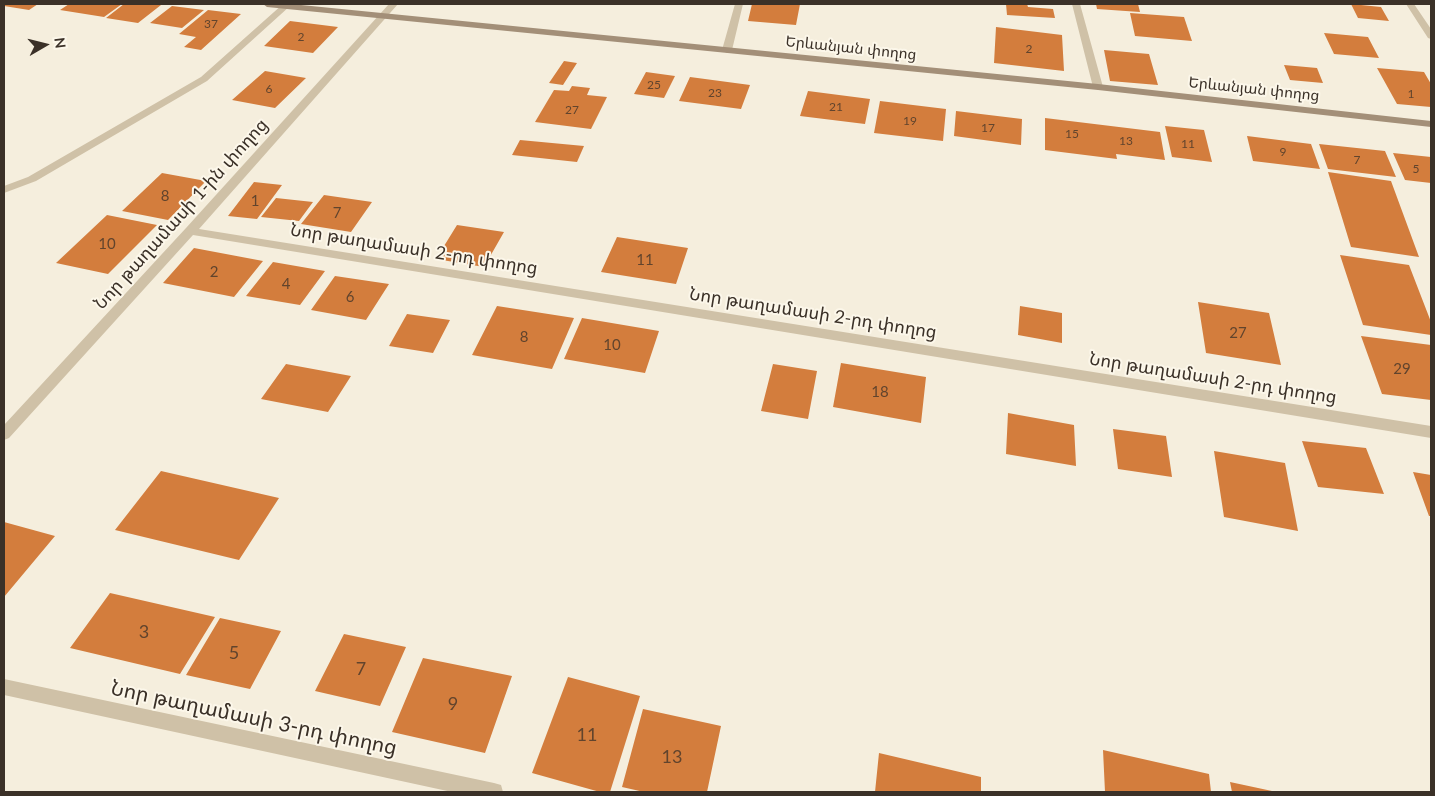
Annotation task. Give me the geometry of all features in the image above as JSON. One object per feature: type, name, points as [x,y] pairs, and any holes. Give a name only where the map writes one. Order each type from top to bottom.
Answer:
[{"type":"main road","name":"Երևանյան փողոց","points":[[267,4],[1098,87],[1431,124]]},
{"type":"street","name":"Նոր թաղամասի 1-ին փողոց","points":[[4,434],[394,4]]},
{"type":"street","points":[[727,50],[739,4]]},
{"type":"street","points":[[1076,4],[1098,87]]},
{"type":"street","points":[[1410,4],[1431,36]]},
{"type":"street","points":[[4,190],[32,179],[204,78],[286,6]]},
{"type":"street","name":"Նոր թաղամասի 2-րդ փողոց","points":[[190,231],[1431,432]]},
{"type":"street","name":"Նոր թաղամասի 3-րդ փողոց","points":[[4,687],[494,792]]},
{"type":"building","points":[[4,4],[38,4],[29,10],[4,6]]},
{"type":"building","points":[[69,4],[122,4],[104,17],[60,10]]},
{"type":"building","points":[[124,4],[161,5],[138,23],[106,18]]},
{"type":"building","points":[[752,4],[800,4],[796,25],[748,21]]},
{"type":"building","points":[[1006,4],[1027,4],[1028,7],[1053,9],[1055,18],[1007,15]]},
{"type":"building","points":[[1096,4],[1138,4],[1140,12],[1097,9]]},
{"type":"building","points":[[1351,4],[1381,7],[1389,21],[1358,18]]},
{"type":"building","points":[[172,6],[204,10],[182,28],[150,23]]},
{"type":"building","points":[[208,10],[241,14],[201,50],[184,47],[196,37],[179,34]]},
{"type":"building","points":[[1130,13],[1184,17],[1192,41],[1135,36]]},
{"type":"building","points":[[290,21],[338,27],[313,53],[264,46]]},
{"type":"building","points":[[996,27],[1062,35],[1064,71],[994,63]]},
{"type":"building","points":[[1324,33],[1368,37],[1379,58],[1334,54]]},
{"type":"building","points":[[1104,50],[1149,54],[1158,85],[1110,81]]},
{"type":"building","points":[[564,61],[577,63],[563,85],[549,83]]},
{"type":"building","points":[[1284,65],[1317,68],[1323,83],[1290,80]]},
{"type":"building","points":[[1377,68],[1424,72],[1431,84],[1431,107],[1397,104]]},
{"type":"building","points":[[265,71],[306,78],[275,108],[232,100]]},
{"type":"building","points":[[646,72],[675,76],[664,98],[634,94]]},
{"type":"building","points":[[690,77],[750,85],[741,109],[679,101]]},
{"type":"building","points":[[572,86],[590,88],[587,95],[607,97],[591,129],[535,122],[554,90],[569,91]]},
{"type":"building","points":[[808,91],[870,99],[865,124],[800,116]]},
{"type":"building","points":[[880,101],[946,109],[943,141],[874,133]]},
{"type":"building","points":[[956,111],[1022,119],[1021,145],[954,136]]},
{"type":"building","points":[[1045,118],[1160,132],[1165,160],[1116,154],[1117,159],[1045,150]]},
{"type":"building","points":[[1165,126],[1204,130],[1212,162],[1172,157]]},
{"type":"building","points":[[1247,136],[1311,144],[1320,169],[1253,161]]},
{"type":"building","points":[[520,140],[584,146],[577,162],[512,155]]},
{"type":"building","points":[[1319,144],[1385,151],[1396,177],[1328,169]]},
{"type":"building","points":[[1393,153],[1431,157],[1431,183],[1405,180]]},
{"type":"building","points":[[1328,172],[1391,181],[1419,257],[1351,247]]},
{"type":"building","points":[[162,173],[206,181],[168,220],[122,211]]},
{"type":"building","points":[[254,182],[282,185],[257,219],[228,216]]},
{"type":"building","points":[[324,195],[372,202],[351,232],[301,224]]},
{"type":"building","points":[[276,198],[313,202],[299,221],[261,217]]},
{"type":"building","points":[[107,215],[157,225],[108,274],[56,263]]},
{"type":"building","points":[[457,225],[504,232],[484,267],[436,259]]},
{"type":"building","points":[[617,237],[688,248],[676,284],[601,272]]},
{"type":"building","points":[[194,248],[263,261],[234,297],[163,283]]},
{"type":"building","points":[[1340,255],[1409,265],[1431,322],[1431,335],[1363,325]]},
{"type":"building","points":[[273,262],[325,271],[300,305],[246,296]]},
{"type":"building","points":[[335,276],[389,284],[366,320],[311,310]]},
{"type":"building","points":[[1198,302],[1269,313],[1281,365],[1206,353]]},
{"type":"building","points":[[497,306],[574,318],[552,369],[472,355]]},
{"type":"building","points":[[1020,306],[1062,313],[1062,343],[1018,335]]},
{"type":"building","points":[[407,314],[450,320],[433,353],[389,346]]},
{"type":"building","points":[[582,318],[659,331],[645,373],[564,359]]},
{"type":"building","points":[[1361,336],[1431,345],[1431,400],[1382,394]]},
{"type":"building","points":[[841,363],[926,377],[921,423],[833,407]]},
{"type":"building","points":[[286,364],[351,376],[328,412],[261,399]]},
{"type":"building","points":[[773,364],[817,371],[808,419],[761,411]]},
{"type":"building","points":[[1008,413],[1074,425],[1076,466],[1006,454]]},
{"type":"building","points":[[1113,429],[1166,436],[1172,477],[1118,469]]},
{"type":"building","points":[[1302,441],[1366,448],[1384,494],[1318,487]]},
{"type":"building","points":[[1214,451],[1285,463],[1298,531],[1224,517]]},
{"type":"building","points":[[161,471],[279,498],[239,560],[115,530]]},
{"type":"building","points":[[1413,472],[1431,475],[1431,516],[1429,516]]},
{"type":"building","points":[[4,522],[55,536],[4,597]]},
{"type":"building","points":[[110,593],[215,617],[180,674],[70,648]]},
{"type":"building","points":[[220,618],[281,631],[250,689],[186,675]]},
{"type":"building","points":[[344,634],[406,647],[380,706],[315,691]]},
{"type":"building","points":[[423,658],[512,676],[485,753],[392,732]]},
{"type":"building","points":[[568,677],[640,696],[610,792],[600,792],[532,773]]},
{"type":"building","points":[[643,709],[721,726],[707,792],[644,792],[622,787]]},
{"type":"building","points":[[1103,750],[1209,774],[1211,792],[1105,792]]},
{"type":"building","points":[[879,753],[981,777],[981,792],[875,792]]},
{"type":"building","points":[[1230,782],[1272,791],[1272,792],[1232,792]]}]
